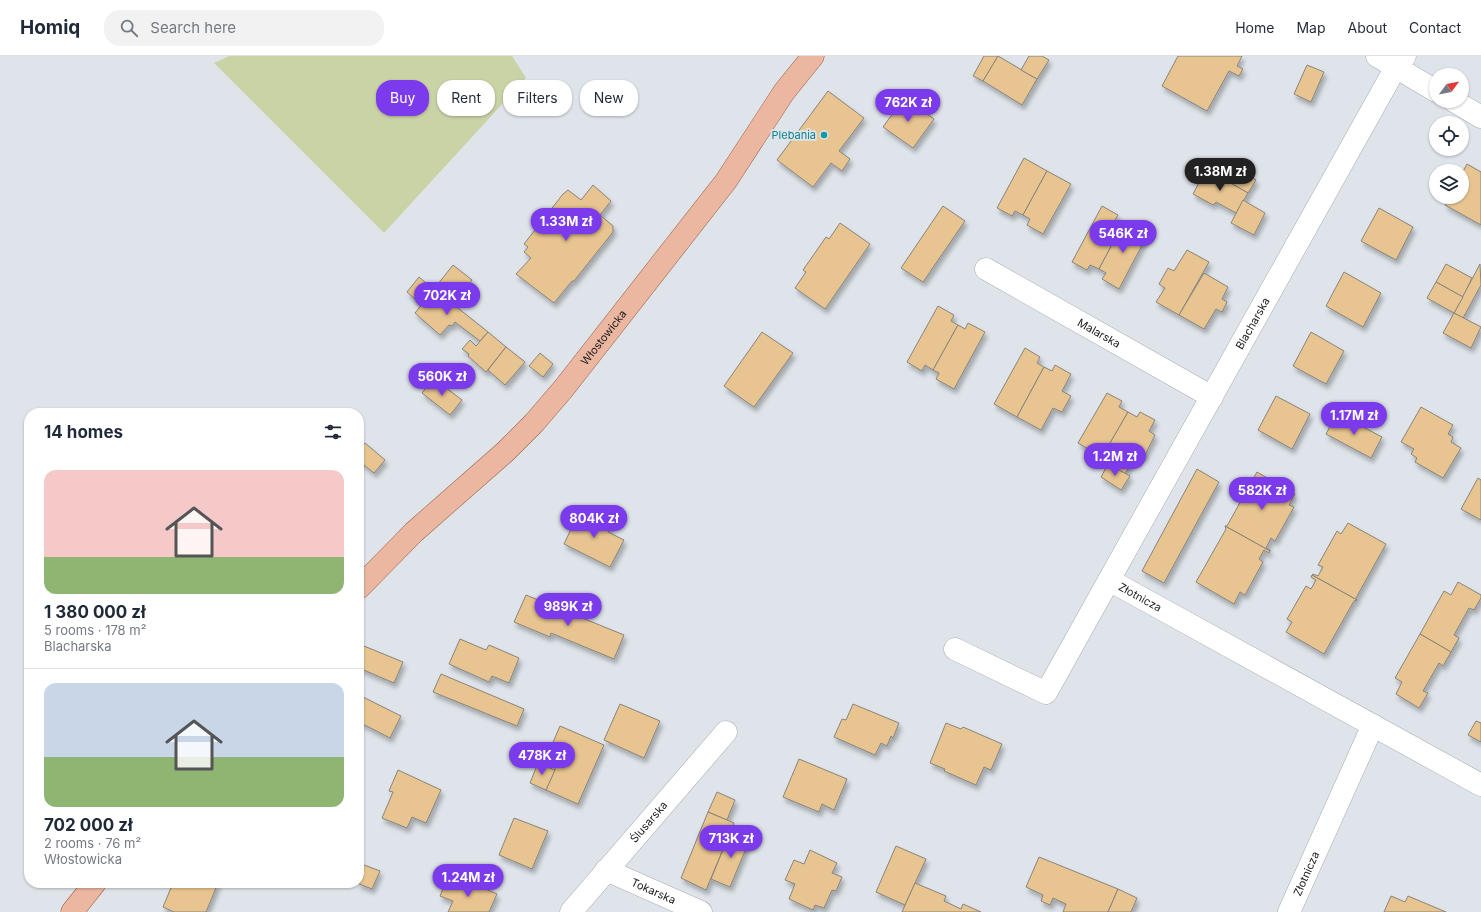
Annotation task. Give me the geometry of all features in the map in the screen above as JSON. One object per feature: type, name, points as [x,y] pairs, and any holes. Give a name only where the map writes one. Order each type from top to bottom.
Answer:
[{"type":"main road","name":"Włostowicka","points":[[364,583],[414,532],[505,452],[534,423],[559,394],[726,181],[784,92],[813,56]]},
{"type":"main road","points":[[76,910],[91,888]]},
{"type":"street","points":[[1378,56],[1400,62],[1429,85]]},
{"type":"street","name":"Blacharska","points":[[1109,580],[1400,62]]},
{"type":"street","points":[[1466,108],[1481,117]]},
{"type":"street","name":"Malarska","points":[[986,269],[1212,397]]},
{"type":"street","name":"Złotnicza","points":[[955,649],[1046,693],[1109,580],[1481,785]]},
{"type":"street","name":"Złotnicza","points":[[1289,912],[1373,725]]},
{"type":"street","name":"Ślusarska","points":[[571,912],[726,732]]},
{"type":"street","name":"Tokarska","points":[[606,870],[701,912]]},
{"type":"green space","points":[[229,56],[512,56],[526,78],[524,80],[503,80],[503,103],[495,112],[495,80],[437,80],[437,116],[491,116],[384,233],[214,63]]},
{"type":"building","points":[[984,56],[998,56],[983,81],[973,76]]},
{"type":"building","points":[[998,56],[1037,79],[1022,105],[983,81]]},
{"type":"building","points":[[1029,56],[1042,56],[1049,60],[1037,79],[1021,70]]},
{"type":"building","points":[[1178,56],[1242,56],[1237,66],[1243,69],[1239,76],[1229,71],[1207,111],[1162,86]]},
{"type":"building","points":[[1307,65],[1324,72],[1311,102],[1294,94]]},
{"type":"building","name":"Plebania","points":[[828,91],[864,118],[839,151],[850,159],[842,171],[831,163],[813,187],[777,160]]},
{"type":"building","points":[[904,98],[934,119],[913,148],[883,127]]},
{"type":"building","points":[[1024,158],[1047,171],[1023,215],[1015,211],[1012,216],[997,208]]},
{"type":"building","points":[[1469,165],[1481,172],[1481,225],[1445,205],[1469,204]]},
{"type":"building","points":[[1235,167],[1256,180],[1248,193],[1227,181]]},
{"type":"building","points":[[1206,169],[1248,193],[1236,213],[1216,202],[1213,205],[1193,194]]},
{"type":"building","points":[[1047,171],[1071,184],[1043,234],[1027,225],[1030,219],[1023,215]]},
{"type":"building","points":[[593,185],[611,201],[600,215],[613,226],[613,232],[574,281],[572,281],[554,303],[516,274],[531,258],[524,252],[528,247],[524,244],[563,194],[568,190],[581,200]]},
{"type":"building","points":[[1243,200],[1265,213],[1254,235],[1231,223]]},
{"type":"building","points":[[943,206],[965,221],[923,282],[901,268]]},
{"type":"building","points":[[1102,206],[1118,215],[1115,220],[1123,224],[1099,269],[1090,265],[1087,270],[1072,262]]},
{"type":"building","points":[[1379,208],[1413,227],[1396,260],[1361,241]]},
{"type":"building","points":[[1131,221],[1149,232],[1119,289],[1102,279],[1106,273],[1099,269],[1123,224],[1128,227]]},
{"type":"building","points":[[840,223],[870,244],[825,309],[795,288],[806,272],[803,270],[826,237],[829,239]]},
{"type":"building","points":[[1187,250],[1209,262],[1179,315],[1156,302],[1165,288],[1159,284],[1168,268],[1174,271]]},
{"type":"building","points":[[1446,264],[1472,278],[1463,297],[1436,282]]},
{"type":"building","points":[[1480,264],[1481,285],[1463,318],[1454,313]]},
{"type":"building","points":[[453,265],[472,280],[453,304],[434,289]]},
{"type":"building","points":[[1344,272],[1381,293],[1363,327],[1326,306]]},
{"type":"building","points":[[1204,273],[1228,287],[1222,299],[1227,302],[1222,312],[1216,309],[1204,329],[1179,315]]},
{"type":"building","points":[[419,277],[433,289],[422,305],[407,292]]},
{"type":"building","points":[[1436,282],[1463,297],[1454,313],[1427,298]]},
{"type":"building","points":[[434,289],[488,332],[480,341],[455,322],[452,326],[449,325],[440,335],[415,313]]},
{"type":"building","points":[[938,306],[954,315],[951,321],[958,325],[933,370],[925,365],[922,371],[907,362]]},
{"type":"building","points":[[1454,313],[1481,327],[1471,348],[1443,333]]},
{"type":"building","points":[[968,323],[985,332],[954,389],[936,379],[939,373],[933,370],[958,325],[965,329]]},
{"type":"building","points":[[488,332],[506,347],[486,372],[468,356],[469,354],[462,349],[470,340],[476,346]]},
{"type":"building","points":[[762,332],[793,353],[754,407],[724,386]]},
{"type":"building","points":[[1311,332],[1344,351],[1326,384],[1293,366]]},
{"type":"building","points":[[506,347],[525,362],[505,385],[488,370]]},
{"type":"building","points":[[1025,348],[1040,357],[1037,363],[1044,367],[1017,417],[994,404]]},
{"type":"building","points":[[540,353],[553,364],[543,377],[529,366]]},
{"type":"building","points":[[1055,365],[1071,374],[1062,391],[1071,396],[1062,412],[1053,408],[1041,430],[1017,417],[1044,367],[1052,371]]},
{"type":"building","points":[[433,378],[462,400],[450,415],[422,393]]},
{"type":"building","points":[[1107,393],[1122,401],[1119,407],[1128,412],[1102,457],[1078,443]]},
{"type":"building","points":[[1276,396],[1310,414],[1292,449],[1258,430]]},
{"type":"building","points":[[1421,407],[1453,425],[1448,434],[1453,437],[1451,442],[1461,448],[1443,478],[1415,462],[1417,458],[1411,454],[1414,449],[1401,442]]},
{"type":"building","points":[[1128,412],[1137,417],[1140,412],[1155,420],[1149,431],[1155,435],[1144,457],[1136,453],[1125,474],[1108,464],[1110,461],[1102,457]]},
{"type":"building","points":[[1337,413],[1382,437],[1371,458],[1326,434]]},
{"type":"building","points":[[365,443],[385,460],[374,473],[364,465]]},
{"type":"building","points":[[1108,464],[1130,476],[1121,490],[1101,477]]},
{"type":"building","points":[[1197,469],[1219,482],[1164,583],[1142,571]]},
{"type":"building","points":[[1257,472],[1295,494],[1289,505],[1294,507],[1275,541],[1271,538],[1266,548],[1270,551],[1225,526],[1227,526]]},
{"type":"building","points":[[1478,478],[1481,480],[1481,520],[1461,509]]},
{"type":"building","points":[[580,510],[611,525],[608,532],[624,540],[610,567],[564,544]]},
{"type":"building","points":[[1348,523],[1386,544],[1356,598],[1357,600],[1312,575],[1318,576],[1323,567],[1318,565],[1337,531],[1341,534]]},
{"type":"building","points":[[1225,526],[1270,551],[1269,553],[1264,550],[1259,559],[1263,562],[1245,595],[1240,592],[1234,604],[1196,582],[1226,529]]},
{"type":"building","points":[[1312,575],[1357,600],[1354,601],[1324,654],[1286,632],[1292,622],[1287,619],[1306,586],[1311,589],[1316,580],[1311,577]]},
{"type":"building","points":[[1458,582],[1481,595],[1481,598],[1474,610],[1469,608],[1454,635],[1459,638],[1451,652],[1420,634],[1444,591],[1451,595]]},
{"type":"building","points":[[526,595],[624,635],[614,659],[551,633],[550,637],[514,622]]},
{"type":"building","points":[[1420,634],[1451,652],[1443,666],[1439,663],[1423,691],[1428,693],[1419,708],[1396,694],[1402,682],[1395,678]]},
{"type":"building","points":[[460,639],[486,650],[489,645],[519,658],[509,683],[492,676],[489,682],[449,664]]},
{"type":"building","points":[[364,646],[403,662],[394,683],[364,670]]},
{"type":"building","points":[[441,674],[524,709],[517,726],[433,692]]},
{"type":"building","points":[[364,698],[401,716],[390,738],[364,725]]},
{"type":"building","points":[[620,704],[660,721],[644,758],[604,740]]},
{"type":"building","points":[[853,704],[899,723],[893,738],[891,736],[887,746],[881,743],[875,755],[834,737],[842,719],[846,720]]},
{"type":"building","points":[[1476,721],[1481,723],[1481,742],[1468,735]]},
{"type":"building","points":[[946,723],[961,729],[963,727],[1002,744],[991,770],[984,767],[976,785],[930,763]]},
{"type":"building","points":[[560,726],[604,745],[578,804],[546,790],[562,752],[551,747]]},
{"type":"building","points":[[799,759],[847,779],[834,810],[822,804],[819,812],[783,797]]},
{"type":"building","points":[[538,763],[555,770],[546,790],[530,783]]},
{"type":"building","points":[[398,770],[441,790],[426,823],[412,817],[407,828],[382,818],[393,792],[389,791]]},
{"type":"building","points":[[717,792],[735,800],[727,820],[708,812]]},
{"type":"building","points":[[708,812],[734,823],[706,890],[681,878]]},
{"type":"building","points":[[514,818],[548,831],[532,869],[499,855]]},
{"type":"building","points":[[731,830],[750,839],[730,887],[711,879]]},
{"type":"building","points":[[896,846],[926,859],[905,905],[876,892]]},
{"type":"building","points":[[810,850],[837,863],[832,873],[842,877],[836,891],[832,890],[824,908],[815,905],[813,910],[789,899],[795,884],[785,880],[794,860],[804,864]]},
{"type":"building","points":[[1039,857],[1118,889],[1108,912],[1063,912],[1066,904],[1053,898],[1050,905],[1041,901],[1043,895],[1026,887]]},
{"type":"building","points":[[364,865],[380,871],[372,889],[364,886]]},
{"type":"building","points":[[462,879],[497,894],[489,912],[448,912],[453,901],[440,896],[446,881],[459,887]]},
{"type":"building","points":[[915,883],[946,896],[944,901],[961,909],[963,904],[981,912],[902,912]]},
{"type":"building","points":[[171,888],[216,888],[206,912],[174,912],[163,907]]},
{"type":"building","points":[[1118,889],[1137,898],[1131,912],[1108,912]]},
{"type":"building","points":[[1391,896],[1405,902],[1408,896],[1446,912],[1384,912]]},
{"type":"place","name":"Plebania","points":[[824,135]]}]
